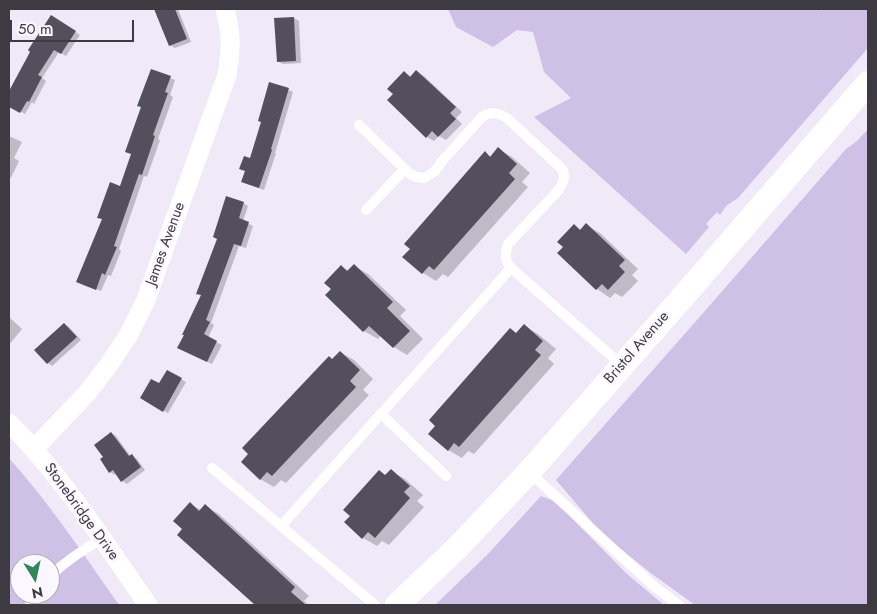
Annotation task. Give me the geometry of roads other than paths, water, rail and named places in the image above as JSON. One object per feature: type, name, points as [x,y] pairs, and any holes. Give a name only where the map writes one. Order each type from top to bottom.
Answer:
[{"type":"street","name":"James Avenue","points":[[34,449],[88,392],[110,363],[129,334],[145,302],[227,75],[231,51],[230,26],[225,9]]},
{"type":"street","name":"Bristol Avenue","points":[[397,605],[458,548],[529,472],[868,83]]},
{"type":"street","name":"Stonebridge Drive","points":[[9,424],[56,475],[103,538],[148,605]]},
{"type":"lane","points":[[359,125],[410,174],[424,178],[435,171],[478,121],[487,114],[493,113],[507,118],[562,169],[564,177],[560,188],[508,244],[506,252],[507,262],[511,268],[622,366]]},
{"type":"lane","points":[[366,210],[405,169]]},
{"type":"lane","points":[[281,526],[511,268]]},
{"type":"lane","points":[[381,414],[446,476]]},
{"type":"lane","points":[[212,468],[375,605]]},
{"type":"lane","points":[[529,472],[655,587],[680,605]]},
{"type":"lane","points":[[60,567],[103,538]]}]
